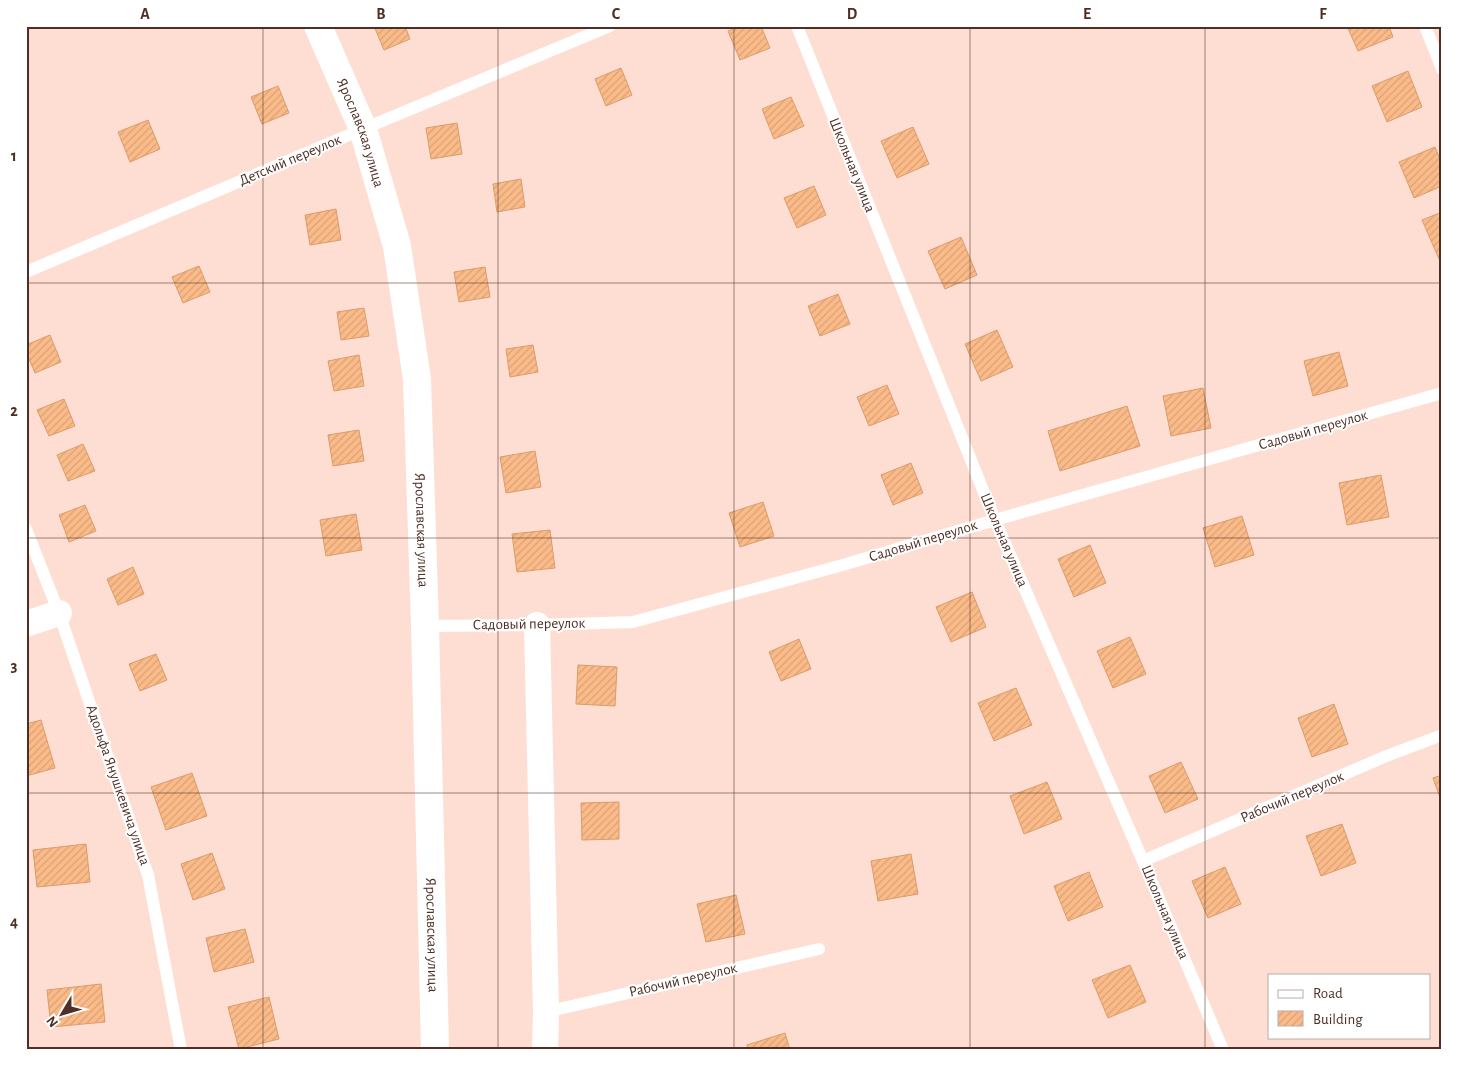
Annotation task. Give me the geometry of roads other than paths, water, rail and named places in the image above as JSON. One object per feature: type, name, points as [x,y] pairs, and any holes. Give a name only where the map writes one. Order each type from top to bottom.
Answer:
[{"type":"main road","name":"Ярославская улица","points":[[318,26],[364,128],[397,246],[416,379],[425,626],[435,1050]]},
{"type":"street","points":[[26,624],[59,614]]},
{"type":"street","points":[[537,625],[546,1012],[545,1050]]},
{"type":"lane","name":"Детский переулок","points":[[26,272],[610,26]]},
{"type":"lane","name":"Школьная улица","points":[[797,26],[995,520],[1143,860],[1223,1050]]},
{"type":"lane","points":[[1425,26],[1442,69]]},
{"type":"lane","name":"Садовый переулок","points":[[425,626],[633,622],[839,566],[1442,393]]},
{"type":"lane","name":"Адольфа Янушкевича улица","points":[[26,529],[59,614],[148,874],[181,1050]]},
{"type":"lane","name":"Рабочий переулок","points":[[1143,860],[1442,735]]},
{"type":"lane","name":"Рабочий переулок","points":[[546,1012],[819,949]]}]
